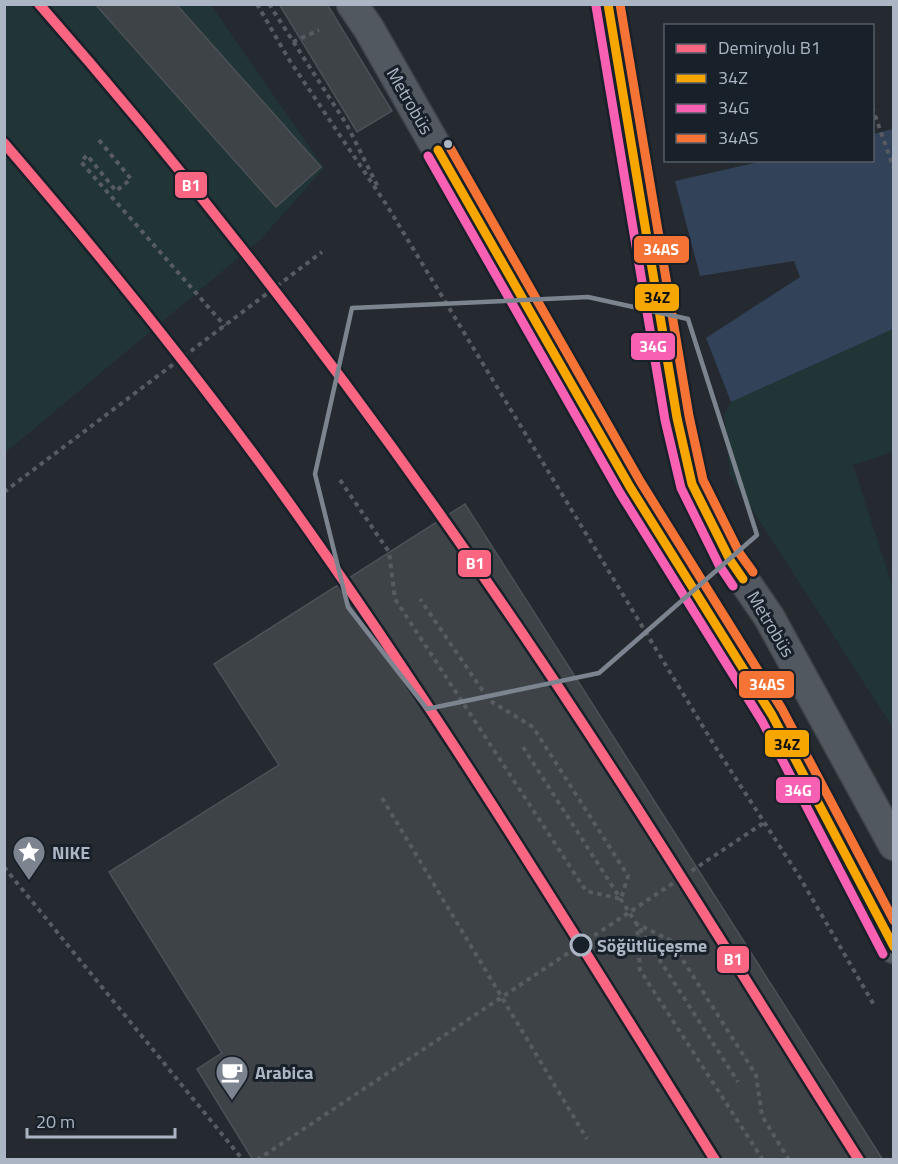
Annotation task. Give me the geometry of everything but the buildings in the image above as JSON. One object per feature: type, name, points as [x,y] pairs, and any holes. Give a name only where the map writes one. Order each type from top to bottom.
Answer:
[{"type":"lane","name":"Metrobüs","points":[[352,4],[369,29],[630,488],[763,701],[894,948]]},
{"type":"lane","name":"Metrobüs","points":[[608,4],[677,418],[692,484],[730,560],[770,618],[894,845]]},
{"type":"path","points":[[256,4],[288,58],[386,204],[704,727],[765,822],[874,1005]]},
{"type":"path","points":[[269,4],[347,125],[386,204]]},
{"type":"path","points":[[292,42],[325,26]]},
{"type":"path","points":[[874,110],[894,169]]},
{"type":"path","points":[[99,140],[131,179],[116,191],[87,155],[81,162],[225,326]]},
{"type":"path","points":[[4,492],[322,252]]},
{"type":"path","points":[[340,480],[388,552],[395,599],[586,891],[621,899]]},
{"type":"path","points":[[420,599],[489,700],[532,727],[628,876],[621,899]]},
{"type":"path","points":[[523,747],[738,1082]]},
{"type":"path","points":[[382,798],[587,1139]]},
{"type":"path","points":[[257,1160],[765,822]]},
{"type":"path","points":[[4,867],[243,1160]]},
{"type":"path","points":[[637,924],[640,970],[763,1160]]},
{"type":"path","points":[[637,924],[670,940],[756,1075],[762,1116],[789,1160]]},
{"type":"highlighted area","points":[[588,297],[688,319],[757,535],[599,673],[427,709],[348,607],[315,474],[352,308]]},
{"type":"shaded area","points":[[5,5],[211,5],[324,168],[261,239],[5,453]]},
{"type":"shaded area","points":[[893,329],[893,452],[853,465],[893,588],[893,728],[730,475],[724,415],[731,402]]},
{"type":"water","points":[[893,129],[893,329],[731,402],[706,338],[800,277],[794,261],[700,276],[675,181],[759,162],[874,162],[874,134]]},
{"type":"rail line","name":"B1","points":[[39,4],[236,240],[420,487],[578,717],[859,1160]]},
{"type":"rail line","name":"B1","points":[[4,143],[114,274],[184,363],[287,500],[343,580],[506,826],[715,1160]]},
{"type":"transit line","name":"34Z","points":[[608,4],[677,418],[692,484],[730,560],[743,579]]},
{"type":"transit line","name":"34AS","points":[[620,4],[689,416],[703,480],[740,554],[753,572]]},
{"type":"transit line","name":"34G","points":[[596,6],[665,420],[681,488],[719,565],[733,586]]},
{"type":"transit line","name":"34AS","points":[[448,144],[640,481],[782,709],[894,921]]},
{"type":"transit line","name":"34Z","points":[[438,150],[630,487],[772,715],[894,947]]},
{"type":"transit line","name":"34G","points":[[428,156],[620,493],[762,721],[883,954]]},
{"type":"place","name":"NIKE","points":[[29,881]]},
{"type":"place","name":"Söğütlüçeşme","points":[[581,945]]},
{"type":"place","name":"Arabica","points":[[232,1101]]}]
